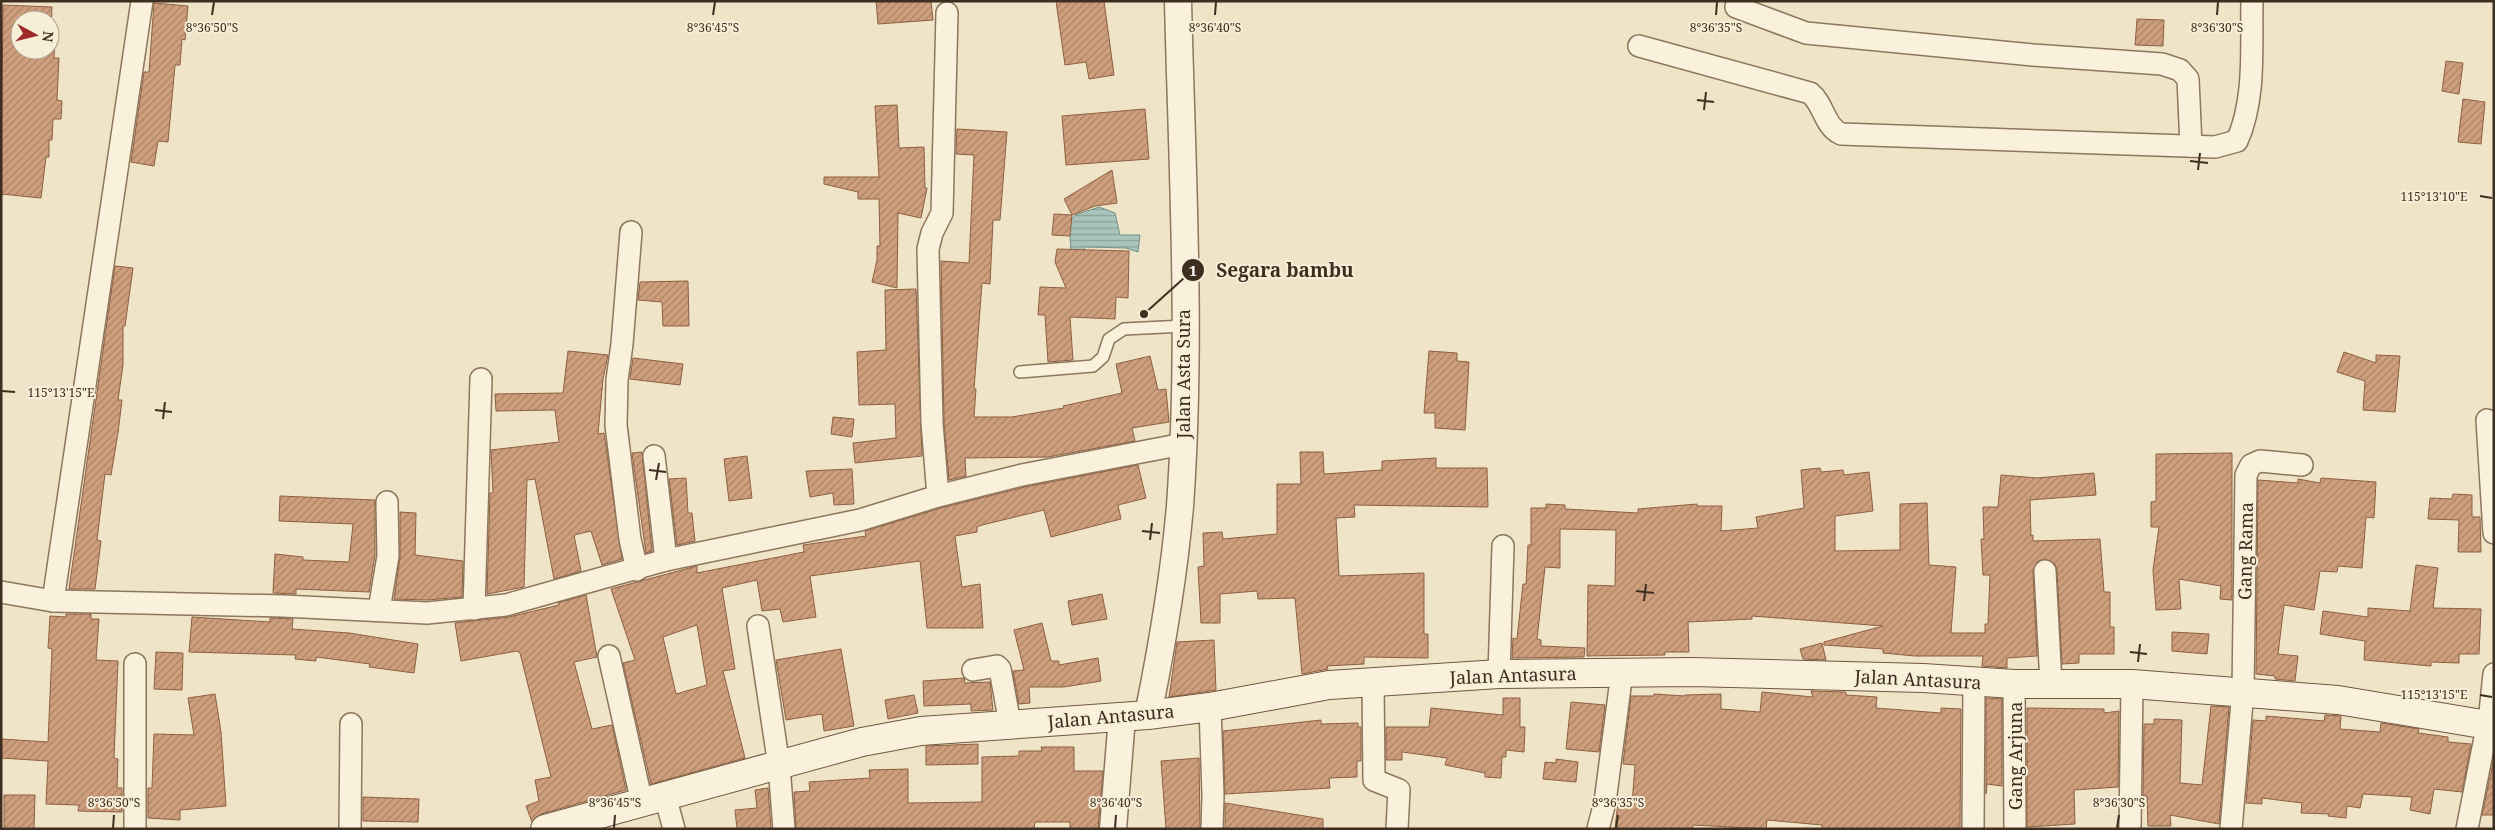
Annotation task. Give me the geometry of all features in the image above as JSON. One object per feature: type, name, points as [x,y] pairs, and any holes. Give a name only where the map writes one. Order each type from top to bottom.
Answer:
[{"type":"main road","name":"Jalan Antasura","points":[[545,829],[862,742],[921,731],[1135,716],[1210,707],[1302,689],[1374,682],[1499,674],[1622,672],[1835,674],[2014,684],[2132,684],[2243,691],[2338,700],[2491,726]]},
{"type":"street","points":[[53,602],[142,1]]},
{"type":"street","name":"Jalan Asta Sura","points":[[1113,829],[1135,716],[1175,556],[1183,444],[1184,326],[1178,1]]},
{"type":"street","points":[[1639,46],[1810,93],[1820,102],[1830,126],[1841,134],[2215,147],[2237,141],[2242,130],[2250,72],[2252,1]]},
{"type":"street","points":[[1736,7],[1806,33],[2033,55],[2162,64],[2180,70],[2188,79],[2191,146]]},
{"type":"street","points":[[938,496],[932,423],[928,249],[932,233],[942,213],[947,13]]},
{"type":"street","points":[[630,232],[622,344],[617,380],[616,425],[630,539],[638,570]]},
{"type":"street","points":[[474,609],[482,379]]},
{"type":"street","points":[[2487,420],[2494,533]]},
{"type":"street","points":[[1,592],[53,602],[379,610],[427,613],[506,605],[638,570],[666,560],[860,520],[938,496],[1022,475],[1183,444]]},
{"type":"street","points":[[654,456],[666,560]]},
{"type":"street","name":"Gang Rama","points":[[2231,829],[2243,691],[2246,475],[2251,464],[2260,461],[2302,465]]},
{"type":"street","points":[[379,610],[388,556],[387,502]]},
{"type":"street","points":[[1499,674],[1504,546]]},
{"type":"street","points":[[2045,571],[2051,684]]},
{"type":"street","points":[[758,626],[779,766],[784,829]]},
{"type":"street","points":[[609,656],[654,799],[674,829]]},
{"type":"street","points":[[135,664],[136,829]]},
{"type":"street","points":[[973,670],[997,666],[1000,669],[1010,724]]},
{"type":"street","points":[[1598,829],[1605,802],[1622,672]]},
{"type":"street","points":[[2467,829],[2491,726],[2494,674]]},
{"type":"street","points":[[1374,682],[1374,780],[1399,790],[1397,829]]},
{"type":"street","points":[[1973,829],[1974,682]]},
{"type":"street","name":"Gang Arjuna","points":[[2014,684],[2015,829]]},
{"type":"street","points":[[2130,829],[2132,684]]},
{"type":"street","points":[[1210,707],[1213,786],[1212,829]]},
{"type":"street","points":[[350,829],[351,724]]},
{"type":"lane","points":[[1020,372],[1080,369],[1093,366],[1103,357],[1109,339],[1124,330],[1184,326]]},
{"type":"water","points":[[1099,207],[1115,213],[1120,235],[1140,235],[1138,252],[1126,248],[1085,247],[1082,257],[1071,251],[1069,223],[1075,215]]},
{"type":"building","points":[[876,1],[931,1],[933,20],[878,24]]},
{"type":"building","points":[[1056,1],[1104,1],[1114,75],[1089,79],[1086,62],[1065,65]]},
{"type":"building","points":[[154,3],[188,6],[185,40],[182,39],[180,65],[175,65],[168,142],[158,141],[154,166],[131,162],[144,72],[149,72]]},
{"type":"building","points":[[3,5],[52,7],[52,10],[10,10],[10,60],[59,60],[57,100],[62,101],[61,119],[53,119],[52,140],[49,140],[49,157],[46,157],[41,198],[1,194]]},
{"type":"building","points":[[2137,19],[2164,20],[2163,46],[2135,45]]},
{"type":"building","points":[[2446,61],[2463,63],[2459,94],[2442,91]]},
{"type":"building","points":[[2463,99],[2485,102],[2481,144],[2458,142]]},
{"type":"building","points":[[897,105],[899,148],[924,147],[925,188],[927,188],[921,218],[898,213],[897,288],[872,282],[877,260],[877,246],[880,246],[879,199],[858,199],[858,192],[824,184],[824,177],[879,177],[875,106]]},
{"type":"building","points":[[1145,109],[1149,159],[1066,165],[1062,116]]},
{"type":"building","points":[[957,129],[1007,132],[1000,220],[993,220],[990,284],[982,283],[974,389],[976,389],[974,417],[1012,417],[1064,408],[1063,406],[1122,393],[1116,364],[1150,356],[1158,390],[1166,389],[1169,422],[1132,428],[1135,441],[1048,457],[965,458],[966,476],[949,480],[944,422],[941,261],[969,263],[974,155],[956,154]]},
{"type":"building","points":[[1112,170],[1117,203],[1095,206],[1072,215],[1064,199]]},
{"type":"building","points":[[1054,214],[1072,215],[1070,236],[1052,235]]},
{"type":"building","points":[[1057,249],[1129,251],[1128,298],[1116,297],[1115,319],[1070,317],[1073,360],[1048,362],[1045,315],[1038,315],[1040,287],[1066,288],[1055,262]]},
{"type":"building","points":[[115,266],[133,268],[125,326],[123,326],[123,365],[118,400],[122,400],[118,433],[111,475],[105,474],[97,540],[101,541],[95,589],[69,589]]},
{"type":"building","points":[[688,281],[689,326],[663,326],[662,302],[638,300],[640,282]]},
{"type":"building","points":[[916,289],[922,456],[855,463],[853,443],[896,438],[895,404],[859,405],[857,352],[886,350],[885,290]]},
{"type":"building","points":[[568,351],[608,355],[603,379],[598,434],[604,433],[622,559],[602,565],[591,531],[574,535],[581,571],[554,579],[535,479],[527,480],[524,587],[487,594],[490,493],[493,493],[491,450],[559,442],[555,410],[496,411],[495,394],[563,393]]},
{"type":"building","points":[[1429,351],[1457,353],[1457,361],[1469,362],[1465,430],[1435,428],[1435,413],[1424,413]]},
{"type":"building","points":[[2344,352],[2376,363],[2376,355],[2400,356],[2395,412],[2363,410],[2365,381],[2337,372]]},
{"type":"building","points":[[633,358],[683,364],[680,385],[630,379]]},
{"type":"building","points":[[833,417],[854,419],[852,437],[831,434]]},
{"type":"building","points":[[642,452],[652,551],[646,553],[632,453]]},
{"type":"building","points":[[1300,452],[1323,452],[1324,474],[1382,470],[1382,461],[1436,458],[1436,468],[1487,468],[1488,507],[1354,505],[1355,517],[1336,518],[1339,576],[1424,573],[1424,634],[1428,634],[1428,658],[1364,657],[1364,664],[1327,666],[1328,669],[1302,674],[1295,598],[1258,599],[1257,591],[1220,594],[1220,623],[1201,623],[1198,567],[1204,566],[1203,533],[1222,532],[1223,539],[1277,534],[1277,484],[1301,484]]},
{"type":"building","points":[[2232,453],[2232,600],[2220,599],[2221,586],[2179,579],[2181,609],[2156,610],[2153,570],[2159,527],[2151,527],[2151,502],[2156,501],[2156,454]]},
{"type":"building","points":[[747,456],[752,498],[729,501],[724,459]]},
{"type":"building","points":[[1138,465],[1146,498],[1118,505],[1121,519],[1051,537],[1044,510],[982,525],[977,527],[977,532],[955,536],[962,587],[980,584],[983,628],[927,628],[920,561],[810,576],[816,617],[783,622],[780,609],[762,611],[757,580],[722,588],[735,669],[723,671],[745,758],[651,784],[623,663],[635,660],[611,589],[697,566],[697,573],[804,552],[803,545],[866,536],[865,531],[941,508],[1025,487]],"holes":[[[697,625],[707,685],[676,694],[663,637]]]},
{"type":"building","points":[[1820,468],[1821,472],[1843,470],[1844,475],[1869,472],[1873,511],[1835,516],[1835,551],[1900,550],[1900,504],[1927,503],[1929,565],[1956,567],[1951,633],[1985,633],[1985,624],[1988,624],[1990,575],[1983,575],[1981,539],[1984,539],[1983,507],[1998,507],[2001,475],[2037,478],[2094,473],[2096,495],[2030,500],[2031,536],[2033,535],[2033,541],[2100,539],[2104,592],[2110,592],[2110,627],[2114,627],[2114,654],[2079,654],[2079,663],[2062,664],[2057,570],[2055,564],[2045,559],[2038,561],[2033,571],[2037,656],[2007,658],[2007,668],[1982,666],[1983,656],[1915,656],[1883,653],[1883,649],[1824,645],[1824,642],[1883,626],[1752,616],[1752,619],[1688,622],[1689,652],[1665,652],[1665,655],[1587,656],[1588,585],[1615,586],[1616,530],[1560,529],[1560,568],[1545,567],[1537,639],[1541,640],[1541,646],[1585,648],[1584,657],[1512,658],[1513,638],[1517,639],[1523,584],[1526,584],[1528,545],[1531,545],[1531,508],[1546,508],[1546,504],[1565,505],[1565,509],[1638,513],[1638,509],[1697,504],[1697,506],[1722,506],[1721,531],[1758,528],[1756,517],[1804,508],[1801,470]]},
{"type":"building","points":[[852,469],[854,504],[834,505],[833,493],[810,497],[806,471]]},
{"type":"building","points":[[686,478],[688,513],[692,513],[695,541],[677,545],[669,479]]},
{"type":"building","points":[[2321,478],[2376,482],[2374,518],[2366,517],[2362,568],[2338,566],[2337,572],[2320,571],[2314,610],[2284,605],[2278,654],[2298,656],[2295,681],[2275,679],[2275,676],[2256,674],[2258,480],[2298,483],[2298,479],[2320,483]]},
{"type":"building","points":[[2453,494],[2472,495],[2472,517],[2480,517],[2481,552],[2458,552],[2459,520],[2428,519],[2430,498],[2452,499]]},
{"type":"building","points":[[280,496],[375,500],[375,555],[369,592],[296,589],[296,594],[273,593],[275,554],[303,557],[303,560],[349,562],[353,524],[279,521]]},
{"type":"building","points":[[400,512],[416,513],[415,555],[463,561],[462,597],[427,600],[394,599],[400,558]]},
{"type":"building","points":[[2416,565],[2438,568],[2433,608],[2481,609],[2479,654],[2459,654],[2459,663],[2431,662],[2431,666],[2364,660],[2365,641],[2320,634],[2323,611],[2368,617],[2368,608],[2410,611]]},
{"type":"building","points":[[1102,594],[1107,619],[1072,625],[1068,601]]},
{"type":"building","points":[[586,595],[597,657],[574,662],[592,729],[612,725],[626,790],[541,814],[532,822],[526,806],[539,801],[535,780],[551,777],[520,653],[517,651],[461,661],[455,623],[509,617],[559,605],[558,603]]},
{"type":"building","points":[[66,614],[91,614],[91,619],[99,619],[96,660],[118,661],[114,758],[118,759],[117,788],[122,788],[122,812],[78,811],[79,805],[46,804],[48,761],[1,758],[1,739],[48,742],[52,649],[48,648],[50,616],[66,617]]},
{"type":"building","points":[[192,617],[270,622],[270,618],[293,619],[292,629],[349,633],[418,644],[414,673],[369,667],[370,664],[316,657],[316,661],[295,659],[296,655],[189,652]]},
{"type":"building","points":[[1042,623],[1051,661],[1059,661],[1059,665],[1098,658],[1101,681],[1064,687],[1029,687],[1030,703],[1019,704],[1013,671],[1024,670],[1014,630]]},
{"type":"building","points":[[2172,632],[2209,634],[2207,654],[2172,651]]},
{"type":"building","points":[[1214,640],[1216,690],[1169,697],[1177,642]]},
{"type":"building","points":[[1822,643],[1826,660],[1803,659],[1800,649]]},
{"type":"building","points":[[841,649],[854,726],[824,731],[822,714],[786,720],[776,660]]},
{"type":"building","points":[[156,652],[183,653],[182,690],[154,689]]},
{"type":"building","points":[[964,678],[965,683],[990,682],[993,710],[971,711],[971,704],[924,706],[923,681]]},
{"type":"building","points":[[1811,691],[1846,692],[1846,695],[1877,697],[1876,708],[1941,713],[1941,708],[1961,709],[1960,829],[1822,829],[1822,825],[1767,820],[1766,829],[1693,825],[1692,829],[1615,829],[1618,802],[1632,804],[1635,765],[1623,764],[1631,696],[1721,694],[1721,709],[1760,712],[1762,692],[1813,697]]},
{"type":"building","points":[[215,694],[221,732],[226,806],[180,810],[180,820],[148,818],[148,788],[152,788],[154,734],[194,735],[188,698]]},
{"type":"building","points":[[914,695],[918,713],[888,719],[885,700]]},
{"type":"building","points":[[1503,698],[1520,698],[1520,727],[1525,727],[1524,752],[1506,750],[1506,757],[1502,757],[1501,778],[1485,777],[1485,773],[1445,765],[1447,758],[1402,752],[1402,760],[1386,760],[1386,727],[1429,727],[1431,708],[1503,715]]},
{"type":"building","points":[[1986,698],[2002,699],[2002,786],[1987,784],[1986,794]]},
{"type":"building","points":[[1571,702],[1605,705],[1599,752],[1566,749]]},
{"type":"building","points":[[2211,706],[2229,707],[2219,824],[2170,815],[2171,826],[2148,826],[2147,796],[2143,796],[2144,724],[2154,724],[2154,719],[2182,720],[2180,783],[2202,785]]},
{"type":"building","points":[[2027,708],[2104,709],[2104,713],[2119,711],[2118,787],[2074,790],[2075,824],[2027,827]]},
{"type":"building","points":[[2325,715],[2341,716],[2340,729],[2380,732],[2381,723],[2419,729],[2418,733],[2448,737],[2448,742],[2471,744],[2462,792],[2434,789],[2430,814],[2410,810],[2412,797],[2363,794],[2360,808],[2347,806],[2346,818],[2328,816],[2329,814],[2301,813],[2302,803],[2262,798],[2262,804],[2246,803],[2253,720],[2266,721],[2266,716],[2324,721]]},
{"type":"building","points":[[1321,720],[1321,724],[1358,723],[1358,727],[1361,727],[1361,761],[1357,761],[1357,777],[1329,778],[1330,788],[1225,794],[1223,731]]},
{"type":"building","points":[[978,744],[978,764],[926,765],[926,746]]},
{"type":"building","points":[[1041,747],[1074,747],[1074,771],[1103,771],[1098,829],[1070,829],[1070,822],[1035,822],[1034,829],[796,829],[794,792],[810,791],[809,782],[870,778],[869,770],[908,769],[908,803],[982,802],[982,757],[1019,756],[1019,751],[1042,751]]},
{"type":"building","points":[[1199,758],[1200,829],[1166,829],[1161,761]]},
{"type":"building","points":[[2494,758],[2494,815],[2482,815]]},
{"type":"building","points":[[1556,759],[1578,762],[1576,782],[1543,779],[1545,762],[1556,763]]},
{"type":"building","points":[[768,788],[771,829],[737,829],[735,810],[757,808],[755,790]]},
{"type":"building","points":[[4,795],[35,795],[34,829],[4,829]]},
{"type":"building","points":[[363,797],[419,799],[418,822],[363,821]]},
{"type":"building","points":[[1225,803],[1323,819],[1323,829],[1225,829]]},
{"type":"place","name":"Segara bambu","points":[[1144,314]]}]
